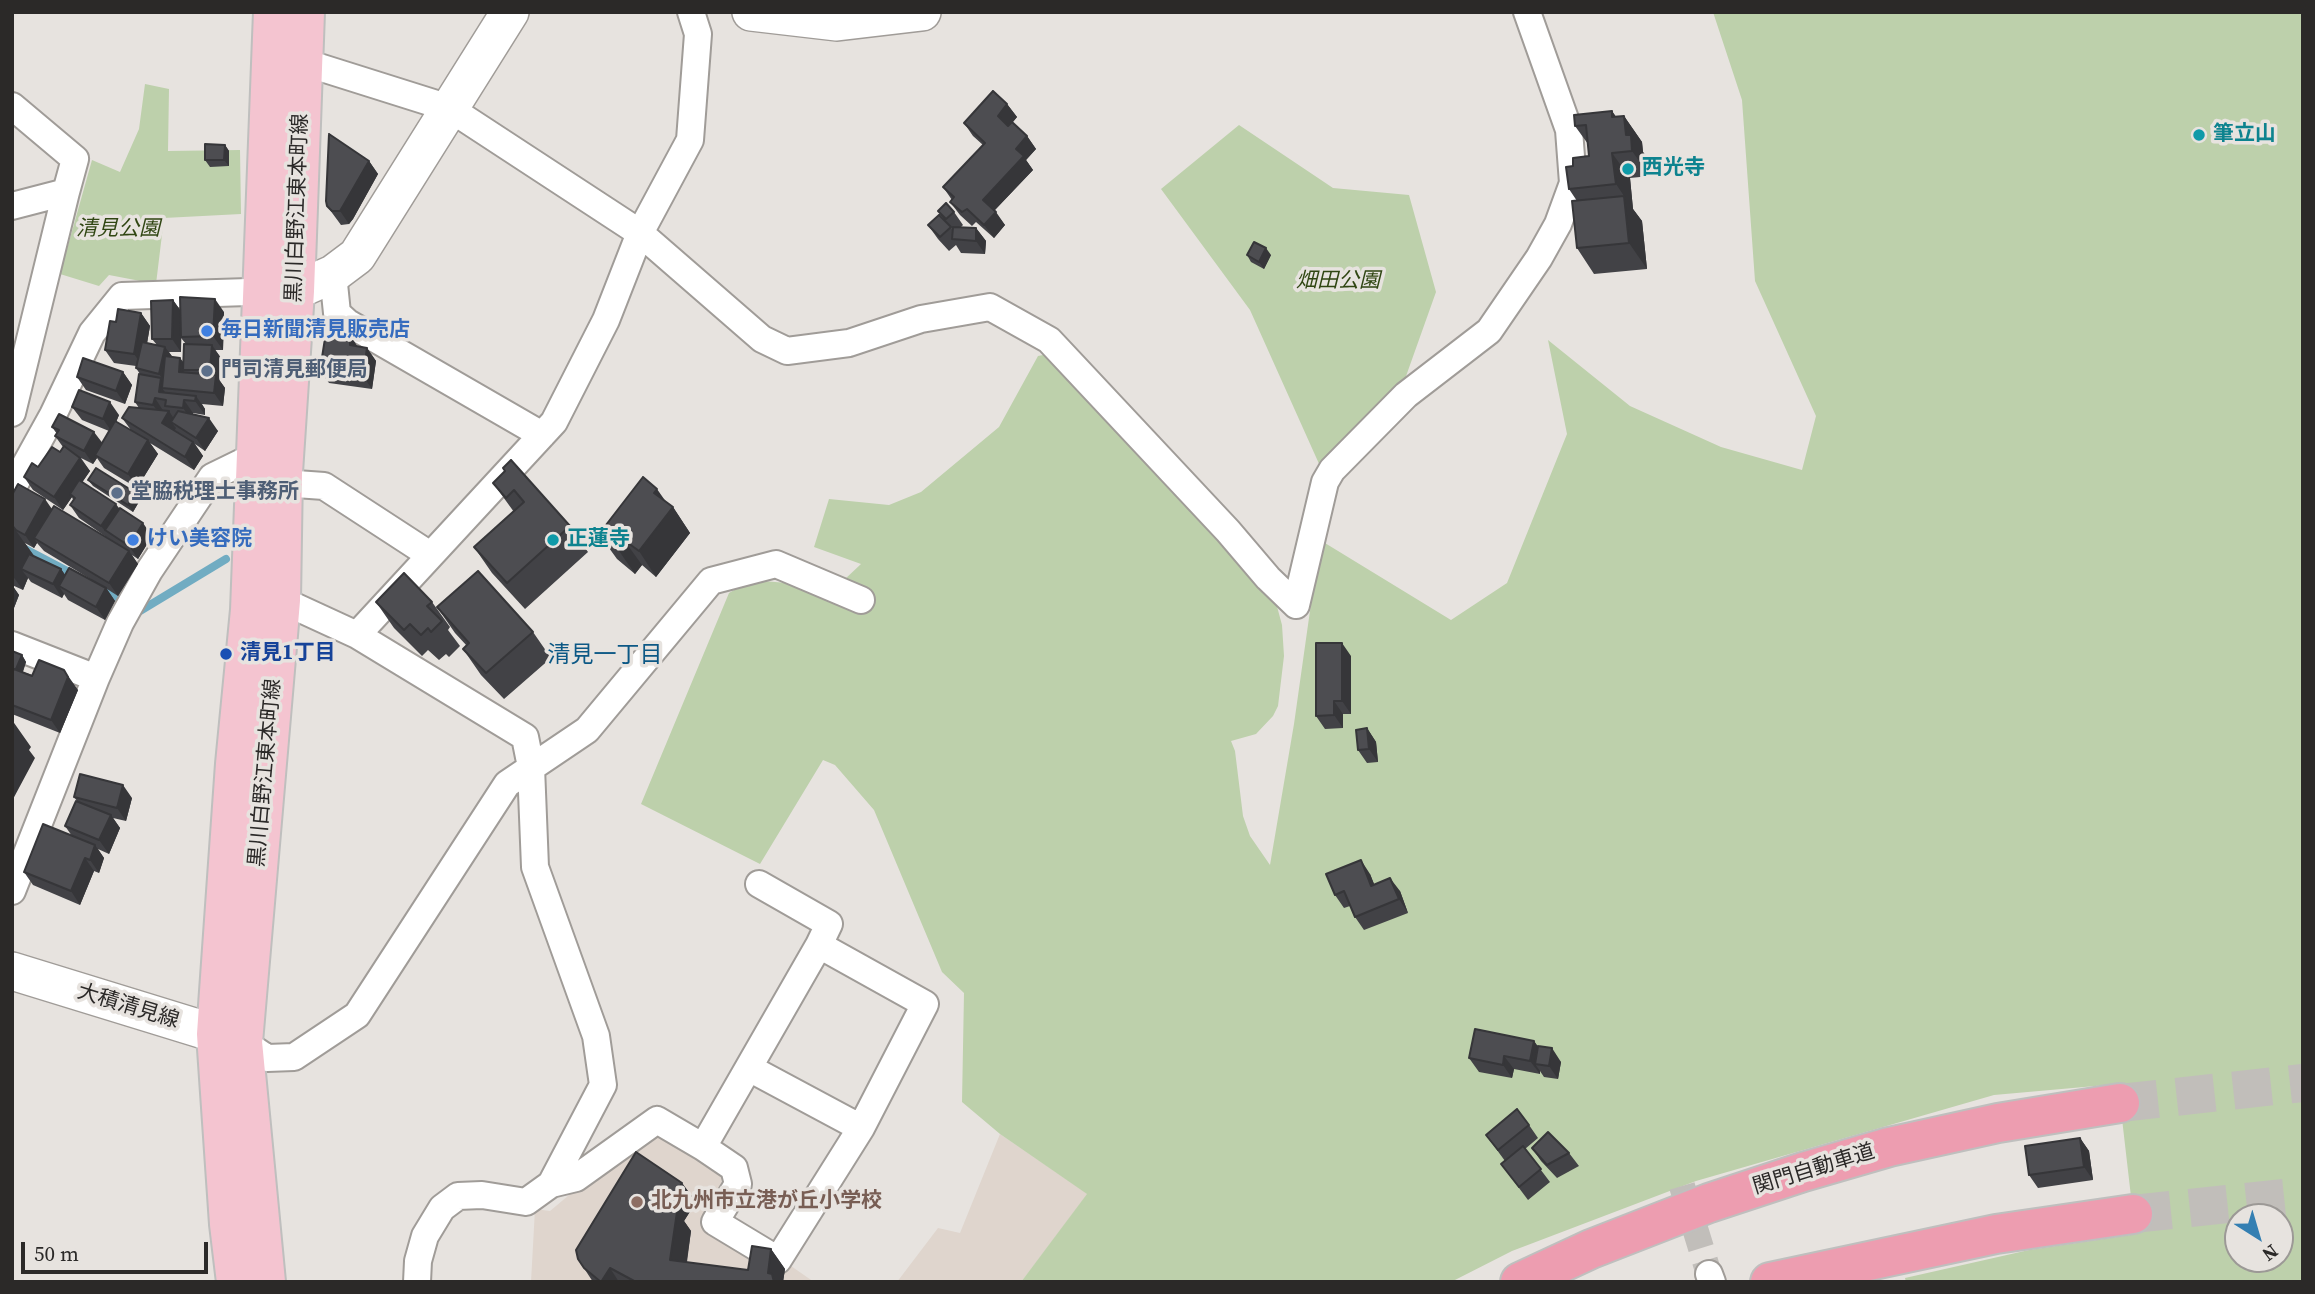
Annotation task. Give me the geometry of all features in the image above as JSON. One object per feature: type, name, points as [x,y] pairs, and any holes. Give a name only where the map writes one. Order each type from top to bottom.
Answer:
[{"type":"highway","name":"関門自動車道","points":[[1520,1282],[1591,1249],[1709,1203],[1827,1165],[1889,1147],[1984,1126],[2120,1103]]},
{"type":"highway","points":[[1771,1282],[1996,1234],[2133,1214]]},
{"type":"main road","name":"黒川白野江東本町線","points":[[273,12],[287,59]]},
{"type":"main road","name":"黒川白野江東本町線","points":[[266,1282],[229,1038],[281,600],[279,291],[287,59],[304,12]]},
{"type":"main road","name":"黒川白野江東本町線","points":[[236,1282],[229,1224],[229,1038],[235,764],[250,610],[257,455],[279,291]]},
{"type":"street","points":[[12,489],[38,443],[92,333],[122,296],[279,291],[333,274],[356,256],[510,12]]},
{"type":"street","points":[[356,635],[554,422],[606,320],[640,233],[690,139],[698,34],[691,12]]},
{"type":"street","points":[[751,12],[837,22],[922,12]]},
{"type":"street","points":[[287,59],[449,108],[640,233],[762,339],[787,351],[849,343],[921,319],[990,307],[1049,340],[1296,605],[1325,482],[1332,470],[1406,395],[1489,331],[1539,258],[1558,224],[1573,183],[1569,130],[1527,12]]},
{"type":"street","points":[[12,106],[75,159],[12,413]]},
{"type":"street","points":[[12,205],[65,192]]},
{"type":"street","points":[[333,274],[337,313],[348,323],[542,435]]},
{"type":"street","points":[[12,422],[38,443]]},
{"type":"street","points":[[12,891],[96,678],[120,623],[149,571],[212,477],[257,455]]},
{"type":"street","points":[[282,483],[324,486],[430,555]]},
{"type":"street","points":[[229,1038],[267,1058],[294,1058],[357,1015],[507,784],[587,730],[711,580],[776,564],[861,600]]},
{"type":"street","points":[[281,600],[356,635],[526,737],[531,767],[535,866],[596,1036],[603,1085],[551,1184]]},
{"type":"street","points":[[12,645],[96,678]]},
{"type":"street","points":[[703,1147],[829,924],[759,884]]},
{"type":"street","points":[[417,1282],[418,1261],[425,1236],[442,1208],[457,1196],[482,1195],[526,1202],[551,1184],[576,1178],[657,1120],[734,1168],[738,1184],[715,1222],[778,1260],[862,1128],[925,1004],[819,945]]},
{"type":"street","name":"大積清見線","points":[[12,971],[229,1038]]},
{"type":"street","points":[[749,1068],[862,1128]]},
{"type":"shaded area","name":"北九州市立港が丘小学校","points":[[652,1133],[671,1138],[721,1174],[722,1185],[702,1225],[780,1267],[791,1266],[814,1282],[531,1282],[535,1209],[550,1211],[612,1159]]},
{"type":"shaded area","name":"北九州市立港が丘小学校","points":[[1000,1134],[1088,1194],[1021,1282],[897,1282],[938,1228],[960,1233]]},
{"type":"green space","points":[[1713,12],[2303,12],[2303,1282],[1906,1282],[1905,1278],[2029,1250],[2137,1234],[2118,1084],[1994,1095],[1696,1181],[1512,1251],[1451,1282],[1021,1282],[1087,1194],[1000,1134],[962,1102],[964,993],[942,972],[874,810],[835,765],[823,760],[760,864],[641,804],[729,593],[751,580],[811,585],[827,596],[861,564],[814,547],[829,499],[889,505],[921,492],[999,427],[1038,356],[1048,354],[1275,599],[1282,625],[1284,656],[1278,706],[1273,716],[1256,734],[1231,741],[1235,751],[1243,816],[1250,836],[1270,865],[1294,724],[1320,540],[1451,620],[1507,583],[1567,434],[1548,340],[1630,406],[1721,447],[1802,470],[1816,416],[1755,281],[1742,100]]},
{"type":"green space","name":"清見公園","points":[[145,84],[169,89],[168,151],[240,150],[241,214],[164,218],[156,284],[109,275],[99,286],[60,274],[92,160],[120,172],[139,129]]},
{"type":"green space","name":"畑田公園","points":[[1239,125],[1333,188],[1409,195],[1436,292],[1405,379],[1320,466],[1250,310],[1161,189]]},
{"type":"building","points":[[993,91],[1007,104],[998,116],[1008,126],[1012,122],[1027,136],[1016,149],[1024,156],[983,200],[996,212],[984,225],[967,209],[962,212],[950,202],[954,197],[943,187],[985,143],[964,123]]},
{"type":"building","points":[[1612,111],[1612,117],[1624,116],[1626,135],[1631,135],[1632,151],[1612,153],[1616,184],[1569,189],[1566,167],[1573,166],[1573,158],[1589,156],[1586,125],[1575,126],[1574,115]]},
{"type":"building","points":[[329,134],[369,161],[340,211],[332,211],[326,201]]},
{"type":"building","points":[[205,144],[225,145],[224,160],[205,160]]},
{"type":"building","points":[[1624,196],[1629,243],[1577,248],[1572,201]]},
{"type":"building","points":[[946,203],[954,212],[946,219],[938,211]]},
{"type":"building","points":[[939,215],[951,227],[940,237],[928,225]]},
{"type":"building","points":[[953,227],[976,228],[976,241],[952,239]]},
{"type":"building","points":[[1254,242],[1266,248],[1259,262],[1247,255]]},
{"type":"building","points":[[180,297],[215,299],[213,336],[181,337]]},
{"type":"building","points":[[173,300],[172,339],[152,339],[151,301]]},
{"type":"building","points":[[118,309],[141,313],[134,354],[105,350],[110,321],[116,322]]},
{"type":"building","points":[[327,326],[350,335],[350,345],[367,348],[363,376],[320,370]]},
{"type":"building","points":[[142,342],[165,347],[159,374],[136,368]]},
{"type":"building","points":[[184,344],[212,345],[210,370],[183,370]]},
{"type":"building","points":[[165,356],[180,358],[179,372],[216,375],[214,393],[162,388]]},
{"type":"building","points":[[83,358],[123,372],[116,391],[77,377]]},
{"type":"building","points":[[139,374],[161,378],[159,392],[196,396],[195,401],[184,400],[183,408],[165,406],[166,400],[155,398],[153,405],[135,402]]},
{"type":"building","points":[[79,390],[110,402],[103,419],[72,407]]},
{"type":"building","points":[[129,407],[169,411],[162,423],[193,442],[185,457],[122,418]]},
{"type":"building","points":[[178,411],[209,418],[196,438],[171,422]]},
{"type":"building","points":[[59,414],[94,432],[84,451],[55,436],[59,430],[52,427]]},
{"type":"building","points":[[115,421],[148,440],[128,474],[95,455]]},
{"type":"building","points":[[64,446],[80,458],[54,497],[24,477],[32,463],[38,467],[52,447],[60,452]]},
{"type":"building","points":[[511,460],[570,526],[507,583],[474,547],[524,502],[514,490],[506,498],[493,483]]},
{"type":"building","name":"堂脇税理士事務所","points":[[96,468],[136,493],[128,505],[88,480]]},
{"type":"building","points":[[643,477],[657,489],[654,493],[673,507],[639,551],[624,540],[617,548],[599,534]]},
{"type":"building","points":[[79,480],[116,504],[101,526],[70,505],[75,498],[70,494]]},
{"type":"building","points":[[18,484],[45,499],[25,535],[12,525],[12,495]]},
{"type":"building","points":[[54,506],[129,551],[109,583],[34,538]]},
{"type":"building","points":[[120,508],[143,523],[129,546],[105,530]]},
{"type":"building","points":[[29,554],[61,569],[53,584],[21,569]]},
{"type":"building","points":[[69,568],[106,588],[96,607],[59,586]]},
{"type":"building","points":[[478,571],[533,632],[486,673],[463,649],[469,643],[437,607]]},
{"type":"building","points":[[404,573],[432,602],[427,606],[442,621],[431,632],[428,628],[421,635],[410,624],[404,630],[376,602]]},
{"type":"building","points":[[1316,643],[1342,643],[1342,701],[1334,701],[1334,715],[1316,716]]},
{"type":"building","points":[[12,651],[22,655],[13,671],[12,671]]},
{"type":"building","points":[[39,660],[64,670],[68,677],[51,720],[12,705],[14,669],[32,676]]},
{"type":"building","points":[[1367,728],[1369,749],[1358,750],[1356,730]]},
{"type":"building","points":[[80,774],[123,785],[117,808],[74,797]]},
{"type":"building","points":[[76,801],[111,815],[99,840],[65,826]]},
{"type":"building","points":[[43,824],[95,845],[90,860],[85,858],[71,891],[24,872]]},
{"type":"building","points":[[1361,860],[1371,886],[1390,878],[1399,899],[1355,917],[1344,891],[1335,895],[1326,874]]},
{"type":"building","points":[[1475,1029],[1534,1041],[1530,1061],[1504,1056],[1503,1065],[1469,1058]]},
{"type":"building","points":[[1538,1046],[1552,1048],[1549,1066],[1535,1064]]},
{"type":"building","points":[[1517,1109],[1529,1125],[1498,1150],[1486,1135]]},
{"type":"building","points":[[1548,1132],[1569,1153],[1547,1165],[1532,1148]]},
{"type":"building","points":[[2080,1138],[2084,1167],[2029,1175],[2025,1146]]},
{"type":"building","points":[[1523,1146],[1541,1169],[1519,1187],[1501,1164]]},
{"type":"building","points":[[636,1152],[682,1183],[668,1206],[677,1212],[670,1260],[748,1270],[752,1246],[771,1249],[768,1273],[772,1274],[774,1282],[636,1282],[610,1268],[601,1282],[584,1268],[576,1250]]},
{"type":"waterway","points":[[12,542],[75,575]]},
{"type":"waterway","points":[[140,611],[226,559]]},
{"type":"waterway","points":[[102,590],[120,599]]},
{"type":"tunnel","points":[[2120,1103],[2303,1083]]},
{"type":"tunnel","points":[[1682,1186],[1709,1274]]},
{"type":"tunnel","points":[[2133,1214],[2303,1196]]},
{"type":"place","name":"筆立山","points":[[2199,135]]},
{"type":"place","name":"西光寺","points":[[1628,169]]},
{"type":"place","name":"毎日新聞清見販売店","points":[[207,331]]},
{"type":"place","name":"門司清見郵便局","points":[[207,371]]},
{"type":"place","name":"堂脇税理士事務所","points":[[117,493]]},
{"type":"place","name":"けい美容院","points":[[133,540]]},
{"type":"place","name":"正蓮寺","points":[[553,540]]},
{"type":"place","name":"清見1丁目","points":[[226,654]]},
{"type":"place","name":"北九州市立港が丘小学校","points":[[637,1202]]},
{"type":"district","name":"清見一丁目","points":[[605,656]]}]
